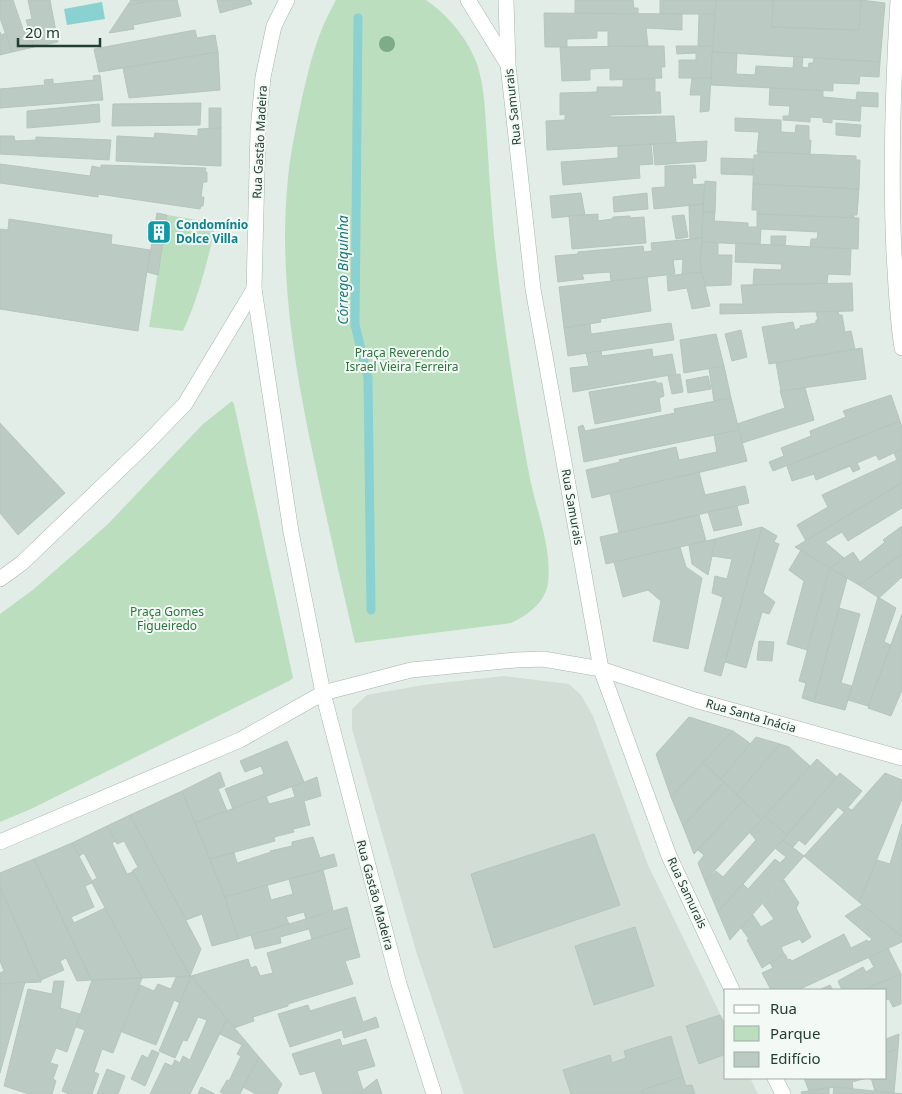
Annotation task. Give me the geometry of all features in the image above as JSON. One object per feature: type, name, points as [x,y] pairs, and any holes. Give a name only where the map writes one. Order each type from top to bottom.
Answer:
[{"type":"street","name":"Rua Gastão Madeira","points":[[254,288],[258,131],[263,77],[274,26],[287,0]]},
{"type":"street","points":[[468,0],[508,65]]},
{"type":"street","name":"Rua Samurais","points":[[506,0],[508,65],[533,289],[601,669],[669,856],[732,989]]},
{"type":"street","points":[[898,0],[894,68],[892,205],[897,317],[902,348]]},
{"type":"street","points":[[0,578],[22,564],[185,404],[254,288]]},
{"type":"street","points":[[0,842],[240,740],[323,693],[291,532],[254,288]]},
{"type":"street","name":"Rua Santa Inácia","points":[[323,693],[411,670],[543,659],[601,669],[695,700],[902,758]]},
{"type":"street","name":"Rua Gastão Madeira","points":[[323,693],[399,984],[434,1094]]},
{"type":"street","points":[[776,1079],[783,1094]]},
{"type":"shaded area","points":[[504,676],[569,684],[581,695],[593,716],[648,865],[724,1022],[724,1079],[750,1079],[758,1094],[464,1094],[416,951],[352,729],[352,709],[367,695],[423,685]]},
{"type":"green space","name":"Praça Reverendo Israel Vieira Ferreira","points":[[336,0],[426,0],[449,20],[463,37],[480,73],[484,101],[497,267],[505,328],[524,449],[546,543],[549,570],[548,583],[543,597],[535,608],[511,623],[355,643],[303,403],[292,332],[286,260],[287,189],[294,135],[314,50],[329,12]]},
{"type":"green space","points":[[167,215],[216,223],[194,305],[183,331],[149,327]]},
{"type":"green space","name":"Praça Gomes Figueiredo","points":[[232,401],[293,678],[31,809],[0,822],[0,614],[34,589],[108,524],[203,424]]},
{"type":"water","points":[[102,2],[105,19],[67,25],[64,9]]},
{"type":"building","points":[[0,0],[13,0],[24,32],[29,31],[34,47],[12,52],[0,18]]},
{"type":"building","points":[[28,0],[50,0],[58,42],[34,47],[26,20],[32,19]]},
{"type":"building","points":[[131,0],[154,0],[127,6]]},
{"type":"building","points":[[154,0],[177,0],[181,16],[133,25],[134,29],[109,33],[127,6]]},
{"type":"building","points":[[217,0],[250,0],[252,4],[220,13]]},
{"type":"building","points":[[575,0],[633,0],[634,8],[638,8],[638,14],[575,14]]},
{"type":"building","points":[[660,0],[716,0],[715,14],[660,14]]},
{"type":"building","points":[[716,0],[773,0],[772,27],[859,30],[861,0],[885,3],[880,62],[712,52]]},
{"type":"building","points":[[773,0],[861,0],[859,30],[772,27]]},
{"type":"building","points":[[544,13],[682,14],[682,30],[646,28],[648,46],[608,47],[608,31],[597,31],[597,38],[567,39],[567,47],[545,47]]},
{"type":"building","points":[[699,14],[715,14],[713,46],[698,46]]},
{"type":"building","points":[[195,30],[197,38],[215,35],[218,52],[99,72],[94,49]]},
{"type":"building","points":[[0,32],[1,35],[6,33],[12,52],[0,55]]},
{"type":"building","points":[[664,46],[665,67],[661,67],[662,78],[610,80],[610,68],[590,69],[590,80],[562,81],[560,47]]},
{"type":"building","points":[[676,46],[713,46],[711,78],[679,78],[679,60],[696,60],[696,53],[677,54]]},
{"type":"building","points":[[218,52],[220,90],[129,98],[123,68]]},
{"type":"building","points":[[712,52],[737,53],[736,74],[755,75],[756,66],[793,68],[794,56],[803,57],[802,67],[808,68],[809,63],[813,63],[814,58],[880,62],[879,77],[860,76],[859,84],[833,83],[833,91],[711,85]]},
{"type":"building","points":[[100,75],[103,100],[0,108],[0,89],[45,85],[44,80],[53,79],[53,84],[94,80],[93,76]]},
{"type":"building","points":[[692,78],[711,78],[709,111],[700,112],[701,95],[690,95]]},
{"type":"building","points":[[623,79],[655,79],[655,92],[660,92],[661,113],[610,115],[610,117],[674,116],[676,143],[547,150],[546,121],[565,120],[565,114],[560,115],[560,93],[597,92],[597,87],[623,87]]},
{"type":"building","points":[[770,88],[823,91],[823,97],[856,100],[857,92],[878,93],[878,107],[861,106],[860,121],[832,119],[832,123],[823,122],[823,118],[810,117],[810,122],[783,120],[783,116],[789,116],[790,106],[769,105]]},
{"type":"building","points":[[201,103],[200,125],[112,126],[113,104]]},
{"type":"building","points":[[99,104],[100,122],[27,128],[27,111]]},
{"type":"building","points":[[209,108],[221,108],[221,128],[209,129]]},
{"type":"building","points":[[735,118],[781,120],[781,132],[795,133],[796,125],[809,126],[810,154],[757,152],[759,132],[735,131]]},
{"type":"building","points":[[836,123],[861,125],[860,137],[836,135]]},
{"type":"building","points":[[221,128],[221,166],[116,161],[117,136],[154,138],[155,133],[198,136],[198,129]]},
{"type":"building","points":[[0,136],[14,136],[15,141],[36,140],[36,137],[111,140],[109,160],[0,154]]},
{"type":"building","points":[[707,141],[706,161],[655,165],[653,144]]},
{"type":"building","points":[[651,144],[653,164],[639,165],[640,178],[563,185],[561,162],[618,158],[618,146]]},
{"type":"building","points":[[758,152],[856,156],[856,160],[860,160],[859,189],[753,184],[754,155],[758,155]]},
{"type":"building","points":[[721,158],[753,159],[753,175],[721,174]]},
{"type":"building","points":[[0,164],[90,176],[92,166],[101,168],[101,165],[206,168],[207,182],[203,182],[201,197],[204,197],[203,206],[200,209],[98,194],[98,197],[0,183]]},
{"type":"building","points":[[695,165],[696,178],[692,178],[693,185],[705,184],[703,204],[654,209],[652,188],[665,187],[665,166]]},
{"type":"building","points":[[705,181],[716,182],[715,212],[703,212]]},
{"type":"building","points":[[753,184],[859,189],[857,215],[854,215],[854,218],[757,214],[757,210],[752,210]]},
{"type":"building","points":[[581,193],[585,215],[552,218],[550,196]]},
{"type":"building","points":[[647,193],[648,209],[614,212],[613,197]]},
{"type":"building","points":[[703,204],[702,238],[690,239],[689,206]]},
{"type":"building","points":[[703,212],[715,212],[714,221],[748,223],[748,227],[757,227],[757,214],[859,218],[858,249],[810,247],[811,239],[817,239],[818,232],[761,229],[760,245],[702,242]]},
{"type":"building","name":"Condomínio Dolce Villa","points":[[157,213],[167,215],[158,275],[147,272]]},
{"type":"building","points":[[598,214],[598,221],[612,219],[613,217],[644,217],[646,243],[572,249],[569,216]]},
{"type":"building","points":[[684,215],[688,237],[676,239],[672,216]]},
{"type":"building","points":[[9,219],[112,235],[111,244],[150,250],[138,331],[0,309],[0,229],[8,230]]},
{"type":"building","points":[[771,236],[786,236],[785,246],[771,245]]},
{"type":"building","points":[[702,238],[700,265],[702,272],[682,274],[683,259],[673,260],[675,274],[611,281],[610,272],[582,274],[584,279],[558,282],[555,256],[643,246],[644,252],[652,251],[651,243]]},
{"type":"building","points":[[702,242],[718,243],[718,255],[732,255],[731,285],[705,286],[700,265]]},
{"type":"building","points":[[736,243],[851,249],[850,275],[828,274],[827,283],[753,285],[754,269],[781,270],[782,264],[735,262]]},
{"type":"building","points":[[702,272],[710,306],[692,309],[687,288],[668,291],[667,276]]},
{"type":"building","points":[[647,277],[651,311],[600,319],[601,322],[564,328],[559,287]]},
{"type":"building","points":[[852,283],[853,311],[720,314],[720,304],[743,304],[741,285]]},
{"type":"building","points":[[838,311],[839,315],[842,315],[845,332],[851,331],[855,349],[769,364],[762,327],[793,322],[795,330],[800,328],[800,326],[816,323],[816,320],[818,320],[816,312]]},
{"type":"building","points":[[671,323],[674,340],[568,356],[564,328],[590,324],[591,334]]},
{"type":"building","points":[[741,330],[747,357],[732,361],[725,334]]},
{"type":"building","points":[[716,334],[724,366],[684,373],[680,340]]},
{"type":"building","points":[[862,348],[866,379],[781,391],[776,363]]},
{"type":"building","points":[[652,349],[653,357],[672,354],[676,374],[573,392],[570,368],[589,366],[586,353],[601,351],[602,356]]},
{"type":"building","points":[[724,366],[731,398],[714,401],[709,369]]},
{"type":"building","points":[[680,374],[683,392],[672,394],[668,376]]},
{"type":"building","points":[[708,376],[711,389],[688,393],[686,380]]},
{"type":"building","points":[[656,381],[656,383],[662,383],[664,396],[659,398],[661,411],[595,424],[589,392]]},
{"type":"building","points":[[805,388],[814,420],[742,443],[737,424],[785,408],[780,391]]},
{"type":"building","points":[[891,395],[900,421],[773,471],[769,462],[784,456],[781,448],[811,436],[810,431],[846,417],[843,411]]},
{"type":"building","points":[[731,398],[739,430],[584,462],[578,427],[583,425],[585,431],[675,413],[674,409]]},
{"type":"building","points":[[900,421],[902,427],[902,449],[879,460],[876,455],[857,463],[860,469],[853,472],[850,466],[816,480],[814,474],[792,481],[787,466]]},
{"type":"building","points":[[0,423],[65,493],[18,535],[0,513]]},
{"type":"building","points":[[739,430],[747,461],[592,498],[586,470],[620,462],[619,460],[676,447],[679,460],[717,452],[714,435]]},
{"type":"building","points":[[902,449],[902,483],[806,541],[797,525],[828,507],[822,495],[897,460],[894,453]]},
{"type":"building","points":[[699,472],[705,495],[745,486],[749,503],[619,533],[610,493]]},
{"type":"building","points":[[902,483],[902,508],[848,541],[842,532],[825,542],[844,558],[830,568],[795,547]]},
{"type":"building","points":[[737,506],[742,525],[714,531],[708,512]]},
{"type":"building","points":[[699,515],[706,541],[606,564],[600,537]]},
{"type":"building","points":[[902,526],[902,554],[859,585],[830,568],[853,552],[860,562],[885,542],[883,540]]},
{"type":"building","points":[[762,527],[777,536],[774,542],[779,544],[763,593],[775,602],[769,614],[762,612],[746,668],[725,662]]},
{"type":"building","points":[[762,527],[721,676],[704,671],[723,597],[712,593],[715,576],[727,579],[732,559],[712,556],[715,539]]},
{"type":"building","points":[[715,539],[708,575],[692,564],[689,545]]},
{"type":"building","points":[[680,547],[686,567],[702,578],[688,649],[653,641],[661,601],[648,590],[623,597],[614,562]]},
{"type":"building","points":[[801,550],[829,568],[807,650],[787,644],[804,581],[789,570]]},
{"type":"building","points":[[902,554],[902,577],[879,598],[859,585]]},
{"type":"building","points":[[830,568],[847,578],[814,702],[802,698],[806,683],[799,681]]},
{"type":"building","points":[[878,597],[896,608],[884,642],[891,645],[868,706],[848,700]]},
{"type":"building","points":[[839,608],[860,614],[841,683],[852,686],[845,710],[814,702]]},
{"type":"building","points":[[902,614],[902,690],[891,716],[868,708]]},
{"type":"building","points":[[759,641],[774,642],[772,661],[757,660]]},
{"type":"building","points":[[689,717],[733,731],[671,797],[656,754]]},
{"type":"building","points":[[733,731],[751,744],[721,779],[703,763]]},
{"type":"building","points":[[756,737],[780,744],[737,794],[721,779]]},
{"type":"building","points":[[287,741],[304,782],[233,809],[225,789],[264,774],[261,766],[245,772],[240,761]]},
{"type":"building","points":[[780,744],[789,747],[810,766],[762,819],[737,794]]},
{"type":"building","points":[[817,759],[837,777],[787,835],[765,816]]},
{"type":"building","points":[[703,763],[724,782],[683,826],[671,797]]},
{"type":"building","points":[[220,772],[225,786],[218,789],[227,811],[195,823],[182,791]]},
{"type":"building","points":[[840,773],[862,791],[844,812],[838,807],[805,845],[799,840],[793,847],[783,840]]},
{"type":"building","points":[[885,773],[902,780],[902,799],[859,902],[804,856],[848,808],[852,810]]},
{"type":"building","points":[[317,777],[321,796],[304,801],[310,825],[293,829],[294,832],[274,837],[275,841],[210,859],[195,823],[266,796],[269,804],[295,797],[292,787]]},
{"type":"building","points":[[724,782],[743,801],[694,854],[683,826]]},
{"type":"building","points":[[182,791],[225,897],[238,939],[212,946],[202,914],[186,920],[130,815]]},
{"type":"building","points":[[743,801],[762,819],[705,881],[698,863],[704,855],[698,850]]},
{"type":"building","points":[[130,815],[201,949],[190,976],[132,871],[138,867],[124,841],[117,844],[107,826]]},
{"type":"building","points":[[765,816],[787,835],[718,912],[705,881],[716,871],[723,877],[756,840],[750,833]]},
{"type":"building","points":[[902,824],[902,937],[859,902],[877,860],[890,864]]},
{"type":"building","points":[[107,826],[116,841],[112,843],[127,874],[133,872],[190,976],[142,978],[92,883],[97,878],[84,853],[79,856],[72,843]]},
{"type":"building","points":[[594,834],[620,905],[494,948],[471,874]]},
{"type":"building","points":[[313,837],[320,858],[334,854],[337,866],[225,897],[210,859],[234,853],[237,863],[270,851],[292,846],[292,842]]},
{"type":"building","points":[[783,840],[804,856],[730,940],[718,912],[743,884],[748,889],[775,859],[780,863],[786,857],[775,848]]},
{"type":"building","points":[[72,843],[92,881],[92,883],[85,886],[94,907],[71,917],[74,923],[105,908],[142,978],[91,980],[34,859]]},
{"type":"building","points":[[34,859],[91,980],[77,981],[66,958],[60,961],[64,970],[41,980],[0,887],[0,873]]},
{"type":"building","points":[[323,870],[333,910],[306,919],[304,912],[286,917],[289,924],[238,939],[225,897],[267,885],[271,900],[293,894],[289,879]]},
{"type":"building","points":[[784,880],[799,903],[796,908],[811,937],[802,943],[800,939],[781,947],[784,954],[762,968],[747,940],[749,939],[741,928],[753,915],[761,927],[774,919],[763,904]]},
{"type":"building","points":[[0,887],[41,982],[0,984],[0,973],[4,971],[0,961]]},
{"type":"building","points":[[862,905],[902,937],[902,942],[800,989],[770,989],[762,973],[773,968],[770,963],[785,954],[788,960],[792,961],[844,934],[851,948],[867,940],[869,942],[872,939],[845,916]]},
{"type":"building","points":[[347,907],[352,927],[312,939],[309,929],[280,937],[281,943],[255,949],[251,935]]},
{"type":"building","points":[[352,927],[360,957],[345,961],[353,984],[288,1004],[288,1006],[253,1017],[254,1021],[234,1028],[191,976],[248,959],[251,968],[256,966],[260,976],[273,973],[267,953]]},
{"type":"building","points":[[635,927],[654,986],[594,1005],[575,946]]},
{"type":"building","points":[[888,948],[901,974],[865,989],[842,989],[838,981],[863,967],[866,972],[874,967],[869,958]]},
{"type":"building","points":[[901,974],[901,1004],[893,1007],[889,999],[887,1000],[887,989],[865,989]]},
{"type":"building","points":[[191,976],[227,1019],[190,1094],[150,1094],[165,1063],[172,1066],[175,1060],[180,1063],[183,1056],[190,1060],[207,1020],[198,1017],[187,1041],[183,1040],[175,1058],[159,1051]]},
{"type":"building","points":[[191,976],[180,1003],[174,1000],[156,1045],[122,1032],[140,985],[154,991],[158,984],[171,989],[176,977]]},
{"type":"building","points":[[142,978],[113,1053],[102,1049],[94,1072],[99,1074],[92,1094],[69,1094],[62,1091],[85,1030],[76,1027],[92,980]]},
{"type":"building","points":[[54,981],[64,981],[60,1008],[80,1014],[67,1052],[56,1048],[50,1063],[58,1065],[53,1079],[56,1081],[52,1094],[29,1094],[4,1086],[28,989],[52,994]]},
{"type":"building","points":[[25,982],[0,1073],[0,984]]},
{"type":"building","points":[[830,985],[832,989],[821,989]]},
{"type":"building","points":[[355,997],[363,1022],[376,1017],[379,1027],[344,1038],[342,1030],[290,1047],[278,1014],[308,1005],[310,1011]]},
{"type":"building","points":[[720,1015],[724,1022],[724,1055],[699,1064],[686,1026]]},
{"type":"building","points":[[227,1019],[259,1057],[240,1094],[224,1094],[220,1092],[227,1080],[229,1081],[241,1056],[237,1054],[242,1045],[220,1034]]},
{"type":"building","points":[[899,1034],[898,1049],[887,1053],[887,1039]]},
{"type":"building","points":[[671,1036],[683,1077],[642,1090],[643,1094],[571,1094],[563,1070],[610,1055],[612,1063],[626,1058],[624,1051]]},
{"type":"building","points":[[340,1039],[342,1046],[366,1039],[375,1066],[357,1071],[363,1090],[359,1094],[323,1094],[315,1071],[300,1075],[292,1054]]},
{"type":"building","points":[[898,1049],[894,1093],[875,1091],[871,1079],[887,1079],[887,1053]]},
{"type":"building","points":[[152,1050],[159,1053],[145,1086],[131,1079],[142,1055],[148,1058]]},
{"type":"building","points":[[259,1057],[282,1084],[277,1094],[256,1094],[243,1087]]},
{"type":"building","points":[[107,1069],[125,1076],[118,1094],[97,1094]]},
{"type":"building","points":[[683,1077],[686,1086],[692,1085],[695,1094],[643,1094],[642,1090]]},
{"type":"building","points":[[377,1079],[382,1094],[359,1094],[363,1090]]},
{"type":"building","points":[[804,1079],[863,1079],[852,1082],[853,1089],[835,1087],[809,1091]]},
{"type":"building","points":[[201,1087],[215,1094],[198,1094]]},
{"type":"building","points":[[834,1087],[894,1093],[902,1094],[833,1094]]},
{"type":"building","points":[[829,1088],[829,1094],[802,1094],[801,1092]]},
{"type":"waterway","name":"Córrego Biquinha","points":[[358,18],[355,325],[368,378],[371,610]]},
{"type":"place","name":"Condomínio Dolce Villa","points":[[159,232]]}]
